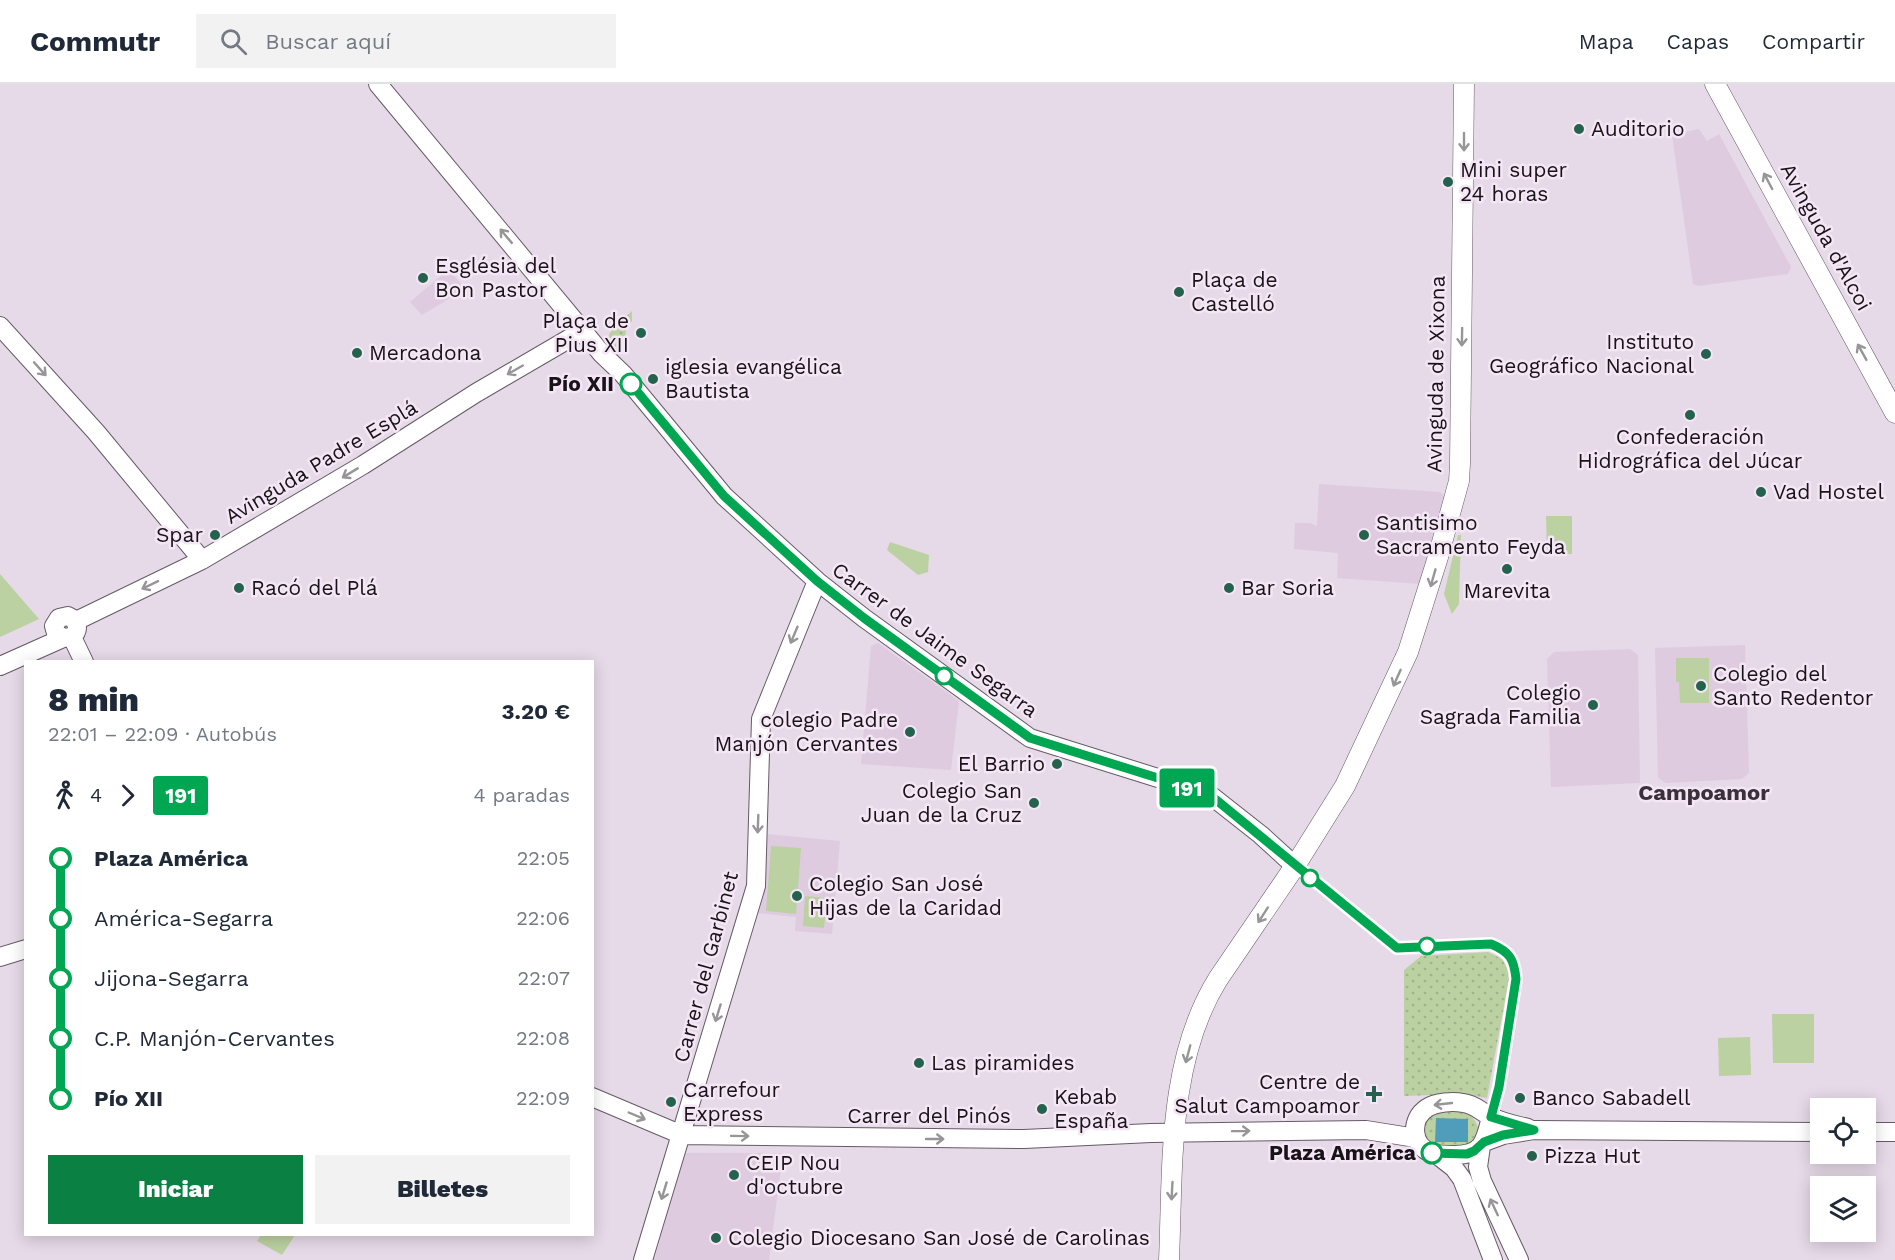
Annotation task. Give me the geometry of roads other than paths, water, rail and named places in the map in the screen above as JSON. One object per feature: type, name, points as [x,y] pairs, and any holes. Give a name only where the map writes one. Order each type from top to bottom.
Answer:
[{"type":"main road","name":"Avinguda de Xixona","points":[[1169,1260],[1175,1132],[1184,1069],[1195,1025],[1206,998],[1295,866],[1345,786],[1405,660],[1428,593],[1459,481],[1463,328],[1464,84]]},
{"type":"main road","name":"Avinguda d'Alcoi","points":[[1715,84],[1895,413]]},
{"type":"street","points":[[378,84],[584,330]]},
{"type":"street","points":[[0,326],[96,432],[202,560]]},
{"type":"street","name":"Carrer de Jaime Segarra","points":[[584,330],[724,496],[817,581],[873,625],[1030,738],[1209,794],[1261,835],[1295,866]]},
{"type":"street","name":"Avinguda Padre Esplá","points":[[0,666],[202,560],[584,330]]},
{"type":"street","name":"Carrer del Garbinet","points":[[643,1260],[756,886],[762,718],[817,581]]},
{"type":"street","points":[[66,631],[83,660]]},
{"type":"street","name":"Avinguda Padre Esplá","points":[[0,653],[66,631]]},
{"type":"street","points":[[0,957],[24,951]]},
{"type":"street","points":[[594,1098],[682,1135]]},
{"type":"street","points":[[1493,1260],[1462,1179],[1454,1168],[1436,1154],[1426,1150],[1416,1138],[1416,1119],[1425,1109],[1434,1105],[1464,1103],[1477,1107],[1491,1117],[1534,1130]]},
{"type":"street","points":[[1491,1117],[1478,1167],[1482,1181],[1519,1260]]},
{"type":"street","name":"Carrer del Pinós","points":[[682,1135],[1024,1139],[1175,1132],[1366,1130],[1416,1138]]},
{"type":"street","points":[[1436,1154],[1467,1154],[1503,1135],[1534,1130],[1810,1132]]},
{"type":"street","points":[[1876,1132],[1895,1132]]},
{"type":"water","points":[[1436,1118],[1468,1119],[1468,1142],[1435,1142]]},
{"type":"place","name":"Auditorio","points":[[1579,129]]},
{"type":"place","name":"Mini super 24 horas","points":[[1448,182]]},
{"type":"place","name":"Església del Bon Pastor","points":[[423,278]]},
{"type":"place","name":"Plaça de Castelló","points":[[1179,292]]},
{"type":"place","name":"Plaça de Pius XII","points":[[641,333]]},
{"type":"place","name":"Mercadona","points":[[357,353]]},
{"type":"place","name":"Instituto Geográfico Nacional","points":[[1706,354]]},
{"type":"place","name":"iglesia evangélica Bautista","points":[[653,379]]},
{"type":"place","name":"Pío XII","points":[[631,384]]},
{"type":"place","name":"Confederación Hidrográfica del Júcar","points":[[1690,415]]},
{"type":"place","name":"Vad Hostel","points":[[1761,492]]},
{"type":"place","name":"Spar","points":[[215,535]]},
{"type":"place","name":"Santisimo Sacramento Feyda","points":[[1364,535]]},
{"type":"place","name":"Marevita","points":[[1507,569]]},
{"type":"place","name":"Racó del Plá","points":[[239,588]]},
{"type":"place","name":"Bar Soria","points":[[1229,588]]},
{"type":"place","name":"Colegio del Santo Redentor","points":[[1701,686]]},
{"type":"place","name":"Colegio Sagrada Familia","points":[[1593,705]]},
{"type":"place","name":"colegio Padre Manjón Cervantes","points":[[910,732]]},
{"type":"place","name":"El Barrio","points":[[1057,764]]},
{"type":"place","name":"Colegio San Juan de la Cruz","points":[[1034,803]]},
{"type":"place","name":"Colegio San José Hijas de la Caridad","points":[[797,896]]},
{"type":"place","name":"Las piramides","points":[[919,1063]]},
{"type":"place","name":"Centre de Salut Campoamor","points":[[1374,1094]]},
{"type":"place","name":"Banco Sabadell","points":[[1520,1098]]},
{"type":"place","name":"Carrefour Express","points":[[671,1102]]},
{"type":"place","name":"Kebab España","points":[[1042,1109]]},
{"type":"place","name":"Plaza América","points":[[1432,1153]]},
{"type":"place","name":"Pizza Hut","points":[[1532,1156]]},
{"type":"place","name":"CEIP Nou d'octubre","points":[[734,1175]]},
{"type":"place","name":"Colegio Diocesano San José de Carolinas","points":[[716,1238]]},
{"type":"district","name":"Campoamor","points":[[1704,792]]}]
